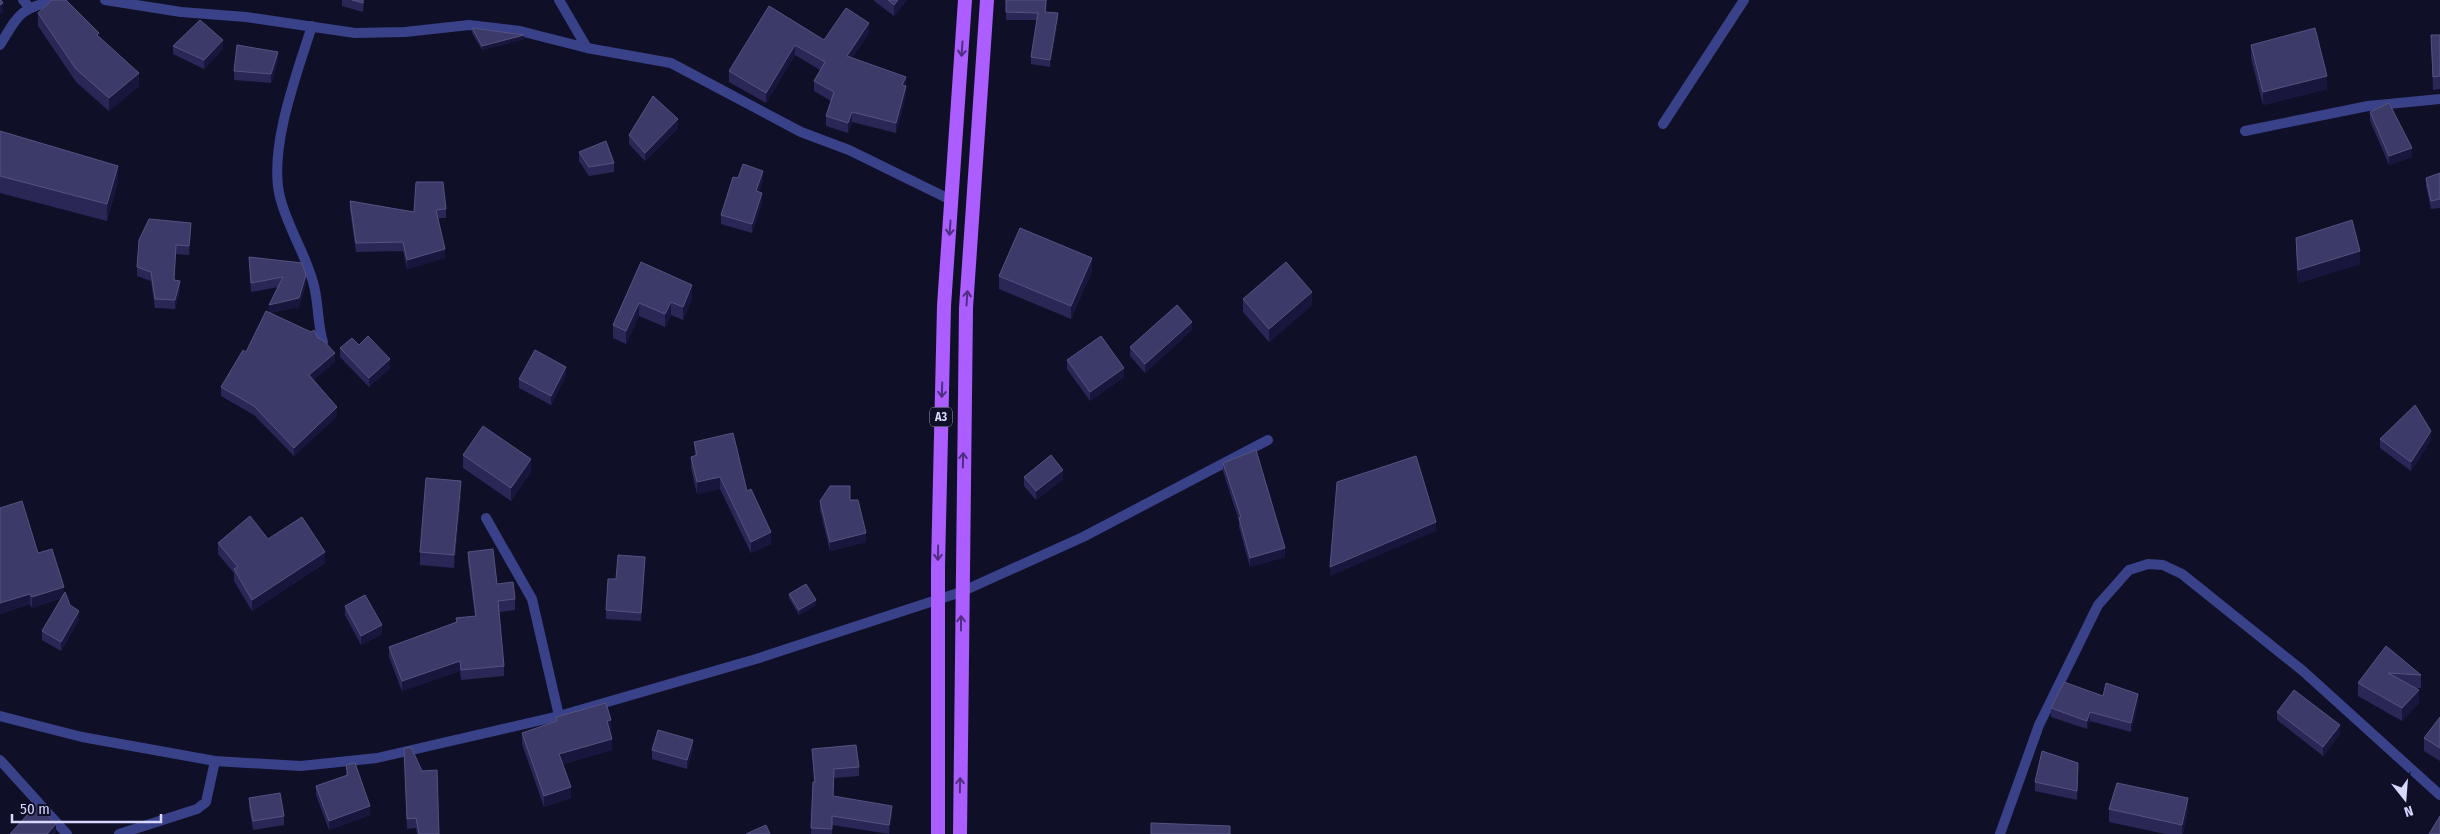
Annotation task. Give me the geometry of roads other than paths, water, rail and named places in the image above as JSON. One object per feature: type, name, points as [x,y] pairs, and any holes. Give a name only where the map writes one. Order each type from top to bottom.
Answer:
[{"type":"main road","name":"A3","points":[[938,834],[938,601],[944,316],[965,0]]},
{"type":"main road","name":"A3","points":[[960,834],[966,308],[987,0]]},
{"type":"street","points":[[23,0],[30,8]]},
{"type":"street","points":[[0,45],[19,14],[30,8],[56,0]]},
{"type":"street","points":[[105,0],[181,12],[246,17],[355,33],[395,32],[468,25],[520,32],[586,48],[671,63],[800,132],[849,150],[952,200]]},
{"type":"street","points":[[559,0],[586,48]]},
{"type":"street","points":[[1663,124],[1744,0]]},
{"type":"street","points":[[312,26],[292,85],[277,175],[280,198],[304,252],[314,283],[319,312],[318,327],[323,342]]},
{"type":"street","points":[[2245,131],[2368,106],[2440,99]]},
{"type":"street","points":[[0,716],[82,738],[215,761],[301,766],[377,758],[559,716],[756,660],[938,601],[962,592],[1082,537],[1268,440]]},
{"type":"street","points":[[486,518],[532,599],[559,716]]},
{"type":"street","points":[[2000,834],[2039,725],[2098,606],[2129,570],[2148,564],[2163,565],[2182,574],[2303,672],[2440,795]]},
{"type":"street","points":[[0,760],[67,834]]},
{"type":"street","points":[[119,834],[197,809],[206,802],[215,761]]}]
